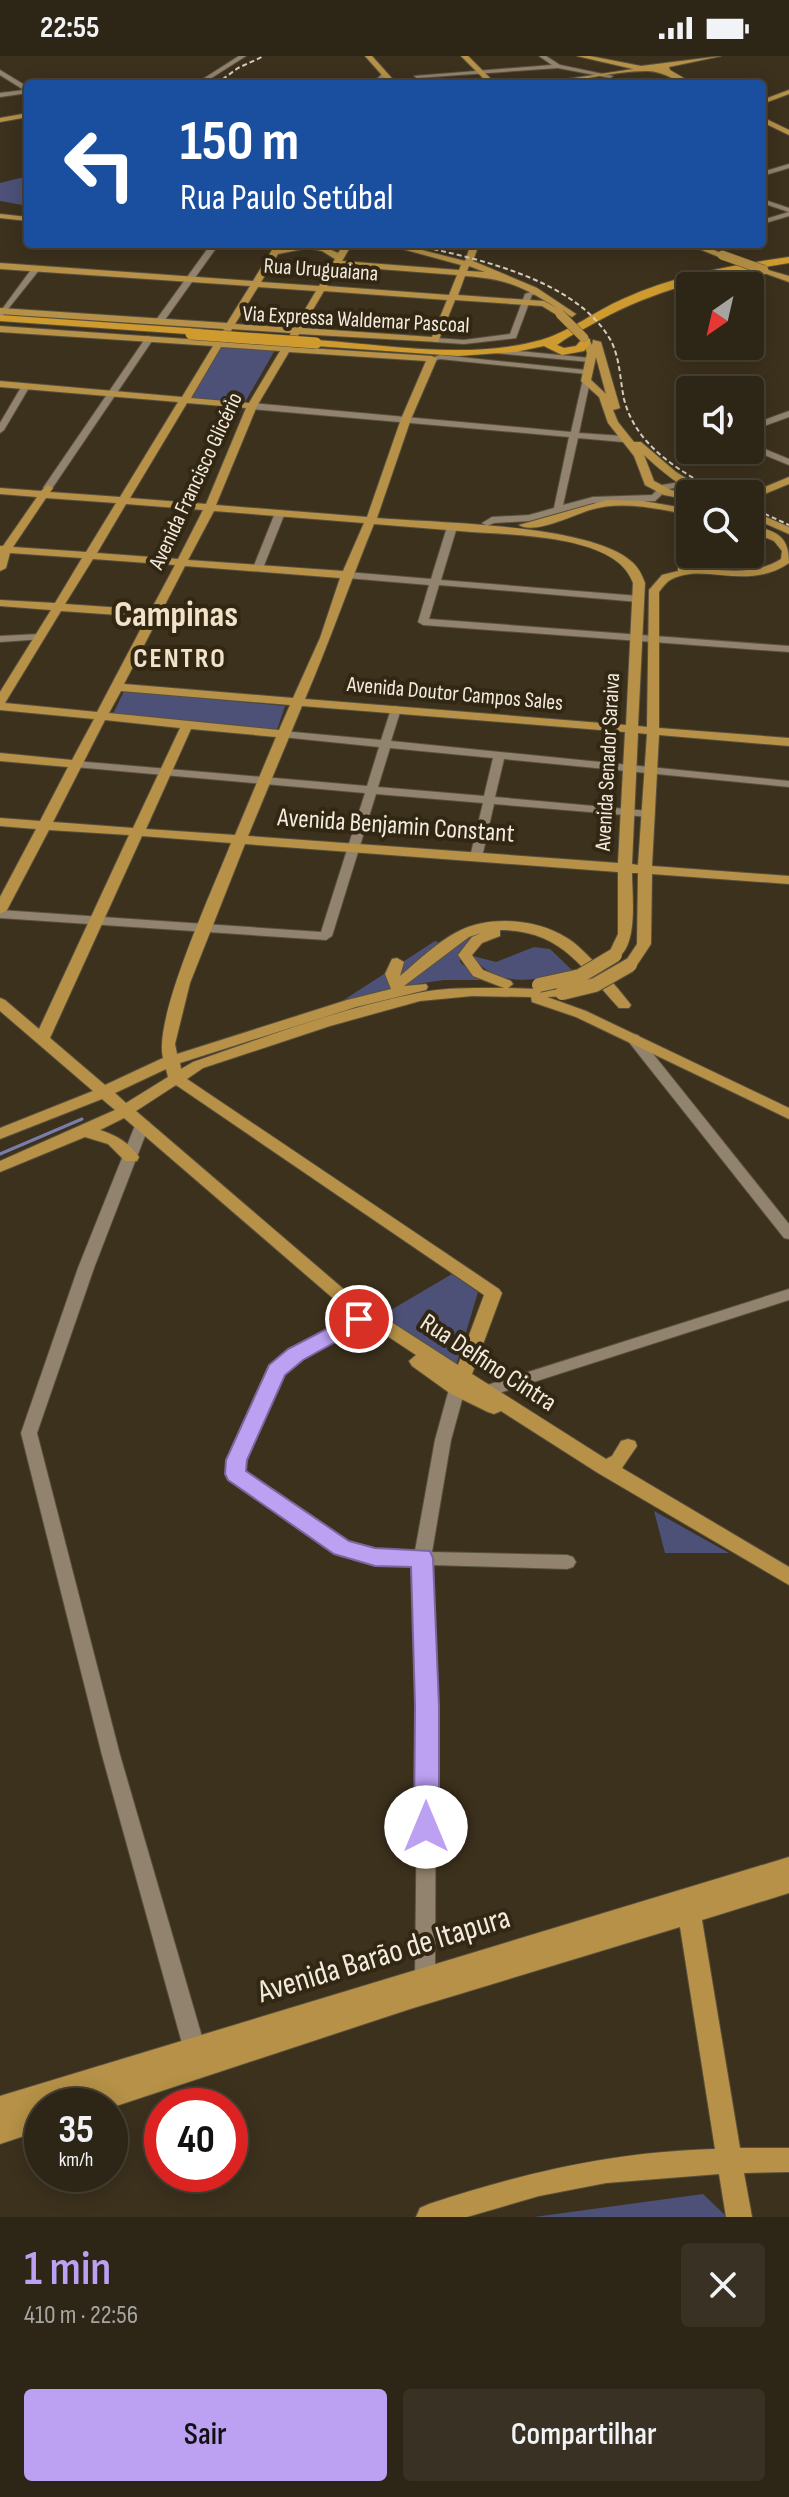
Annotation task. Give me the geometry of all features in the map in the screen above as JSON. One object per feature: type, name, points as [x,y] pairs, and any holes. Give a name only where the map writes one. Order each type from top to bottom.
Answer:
[{"type":"highway","name":"Via Expressa Waldemar Pascoal","points":[[1,316],[314,346],[455,354],[547,333],[610,299],[655,281],[716,264],[789,253]]},
{"type":"highway","name":"Via Expressa Waldemar Pascoal","points":[[481,349],[498,351],[560,338],[619,305],[670,285],[718,271],[789,260]]},
{"type":"highway","points":[[111,319],[192,333]]},
{"type":"highway","points":[[299,332],[481,349]]},
{"type":"highway","points":[[87,334],[192,333]]},
{"type":"highway","points":[[314,346],[301,343],[303,339],[331,335]]},
{"type":"highway","points":[[560,338],[550,346],[562,352],[580,349],[587,337]]},
{"type":"main road","points":[[368,56],[390,80]]},
{"type":"main road","points":[[464,56],[489,80]]},
{"type":"main road","points":[[580,56],[662,69],[718,56]]},
{"type":"main road","points":[[593,56],[646,68]]},
{"type":"main road","points":[[662,69],[707,56]]},
{"type":"main road","points":[[574,80],[646,68]]},
{"type":"main road","points":[[589,80],[646,68]]},
{"type":"main road","points":[[662,69],[675,80]]},
{"type":"main road","points":[[662,69],[683,80]]},
{"type":"main road","points":[[766,102],[789,93]]},
{"type":"main road","points":[[0,121],[24,117]]},
{"type":"main road","points":[[766,121],[789,133]]},
{"type":"main road","points":[[766,127],[789,139]]},
{"type":"main road","points":[[0,216],[24,219]]},
{"type":"main road","points":[[282,734],[0,704],[275,252],[288,248]]},
{"type":"main road","points":[[317,248],[331,252],[340,262],[499,276]]},
{"type":"main road","name":"Avenida Francisco Glicério","points":[[0,912],[42,825],[118,687],[211,504],[252,406],[287,345],[299,332],[346,248]]},
{"type":"main road","points":[[1,316],[111,319],[435,340],[466,264],[405,248]]},
{"type":"main road","points":[[473,248],[470,263],[537,292],[598,344],[617,415],[630,436],[651,458],[681,480]]},
{"type":"main road","points":[[702,248],[789,279]]},
{"type":"main road","name":"Rua Uruguaiana","points":[[0,266],[546,302]]},
{"type":"main road","points":[[546,302],[572,314],[587,337],[592,353],[587,378]]},
{"type":"main road","points":[[0,329],[266,346],[314,346],[432,359],[406,419],[326,638],[282,734],[203,929],[183,983],[168,1038],[170,1061],[176,1078],[493,1293],[460,1383]]},
{"type":"main road","points":[[235,344],[228,338],[232,332],[251,329]]},
{"type":"main road","points":[[587,378],[601,384],[609,381]]},
{"type":"main road","points":[[587,378],[603,396],[608,413],[623,439],[639,455],[646,479],[662,491],[676,494]]},
{"type":"main road","points":[[0,384],[252,406]]},
{"type":"main road","points":[[764,498],[789,480]]},
{"type":"main road","points":[[0,484],[127,498],[492,526],[561,537],[622,557],[636,569],[639,583],[659,571],[789,573]]},
{"type":"main road","points":[[764,500],[789,488]]},
{"type":"main road","points":[[0,491],[46,491]]},
{"type":"main road","points":[[0,568],[3,549],[46,491]]},
{"type":"main road","points":[[211,504],[280,513],[372,517],[452,527],[551,527],[576,512],[594,506],[622,503],[676,509]]},
{"type":"main road","points":[[764,518],[785,535],[789,547]]},
{"type":"main road","points":[[764,530],[785,535]]},
{"type":"main road","points":[[763,571],[786,560],[785,535]]},
{"type":"main road","points":[[3,549],[347,575]]},
{"type":"main road","name":"Avenida Senador Saraiva","points":[[507,989],[562,993],[595,985],[630,965],[644,944],[653,730],[655,586],[666,577],[693,570]]},
{"type":"main road","name":"Avenida Senador Saraiva","points":[[507,989],[575,979],[603,965],[615,955],[625,934],[627,813],[639,583]]},
{"type":"main road","points":[[0,603],[155,614]]},
{"type":"main road","name":"Avenida Doutor Campos Sales","points":[[118,687],[789,742]]},
{"type":"main road","points":[[42,1038],[187,725]]},
{"type":"main road","points":[[0,757],[75,764]]},
{"type":"main road","name":"Avenida Benjamin Constant","points":[[0,822],[789,880]]},
{"type":"main road","points":[[398,988],[464,934],[491,926],[515,926],[543,931],[565,942],[624,1005]]},
{"type":"main road","points":[[507,989],[478,973],[465,955],[468,948],[482,937],[515,926]]},
{"type":"main road","points":[[397,962],[391,974],[398,988],[419,997]]},
{"type":"main road","points":[[0,1134],[104,1092],[170,1061],[398,988],[455,984],[507,989],[556,1004],[789,1114]]},
{"type":"main road","points":[[0,1167],[128,1111],[198,1065],[223,1056],[419,997],[507,989]]},
{"type":"main road","name":"Rua Delfino Cintra","points":[[0,1003],[348,1302],[460,1383],[487,1391],[553,1436],[789,1577]]},
{"type":"main road","points":[[84,1131],[114,1140],[131,1157]]},
{"type":"main road","points":[[359,1319],[460,1383],[553,1436]]},
{"type":"main road","points":[[605,1468],[619,1461],[628,1446]]},
{"type":"main road","name":"Avenida Barão de Itapura","points":[[0,2108],[410,1998],[688,1907],[789,1867]]},
{"type":"main road","name":"Avenida Barão de Itapura","points":[[122,2088],[197,2057],[425,1977],[789,1883]]},
{"type":"main road","points":[[688,1907],[739,2217]]},
{"type":"main road","points":[[0,2132],[24,2124]]},
{"type":"main road","points":[[429,2217],[476,2201],[603,2170],[789,2160]]},
{"type":"street","points":[[204,80],[243,56]]},
{"type":"street","points":[[542,56],[558,66]]},
{"type":"street","points":[[420,80],[417,76],[558,66],[610,76]]},
{"type":"street","points":[[0,72],[24,87]]},
{"type":"street","points":[[379,80],[385,74]]},
{"type":"street","points":[[0,95],[24,91]]},
{"type":"street","points":[[766,173],[789,166]]},
{"type":"street","points":[[766,203],[789,212]]},
{"type":"street","points":[[766,221],[789,212]]},
{"type":"street","points":[[159,322],[212,248]]},
{"type":"street","points":[[1,316],[36,269]]},
{"type":"street","points":[[435,340],[464,342],[513,336],[530,293],[537,292]]},
{"type":"street","points":[[46,491],[150,338]]},
{"type":"street","points":[[498,351],[590,360]]},
{"type":"street","points":[[432,359],[440,357],[587,378],[558,509]]},
{"type":"street","points":[[0,430],[26,386]]},
{"type":"street","points":[[252,406],[623,439]]},
{"type":"street","points":[[764,423],[789,414]]},
{"type":"street","points":[[764,452],[789,462]]},
{"type":"street","points":[[492,526],[492,520],[529,518],[619,497],[651,498],[668,486],[676,485]]},
{"type":"street","points":[[258,568],[280,513]]},
{"type":"street","points":[[452,527],[423,622],[789,649]]},
{"type":"street","points":[[347,575],[639,599]]},
{"type":"street","points":[[0,639],[39,637]]},
{"type":"street","points":[[0,912],[326,936],[396,709]]},
{"type":"street","points":[[282,734],[789,784]]},
{"type":"street","points":[[476,857],[499,756]]},
{"type":"street","points":[[75,764],[649,814]]},
{"type":"street","points":[[633,1038],[789,1234]]},
{"type":"street","points":[[143,1123],[86,1268],[29,1433],[111,1755],[197,2057]]},
{"type":"street","points":[[487,1391],[786,1294]]},
{"type":"street","points":[[359,1319],[296,1355],[276,1371],[236,1460],[235,1474],[342,1548],[375,1557],[567,1562]]},
{"type":"street","points":[[425,1977],[427,1706],[422,1558],[443,1440],[460,1383]]},
{"type":"shaded area","points":[[24,177],[24,205],[0,201],[0,183]]},
{"type":"shaded area","points":[[222,346],[275,350],[244,404],[190,399]]},
{"type":"shaded area","points":[[124,691],[285,706],[277,730],[113,714]]},
{"type":"shaded area","points":[[495,928],[477,935],[461,951],[460,962],[480,980],[444,980],[403,986],[457,943],[469,936]]},
{"type":"shaded area","points":[[435,941],[442,944],[392,989],[336,1005]]},
{"type":"shaded area","points":[[534,947],[550,949],[572,970],[544,978],[517,980],[493,974],[473,956],[496,962]]},
{"type":"shaded area","points":[[452,1274],[478,1292],[455,1369],[379,1317]]},
{"type":"shaded area","points":[[654,1511],[729,1553],[665,1553]]},
{"type":"shaded area","points":[[703,2194],[727,2217],[534,2217]]},
{"type":"waterway","points":[[0,1154],[82,1119]]},
{"type":"railway","points":[[222,80],[264,56]]},
{"type":"railway","points":[[428,248],[520,274],[573,300],[594,318],[613,346],[624,399],[639,431],[662,456],[696,480]]},
{"type":"railway","points":[[764,513],[789,525]]},
{"type":"district","name":"Campinas","points":[[176,615]]},
{"type":"district","name":"CENTRO","points":[[180,658]]},
{"type":"route","points":[[359,1319],[286,1361],[276,1371],[236,1460],[235,1474],[342,1548],[375,1557],[422,1558],[427,1706],[426,1827]]}]
